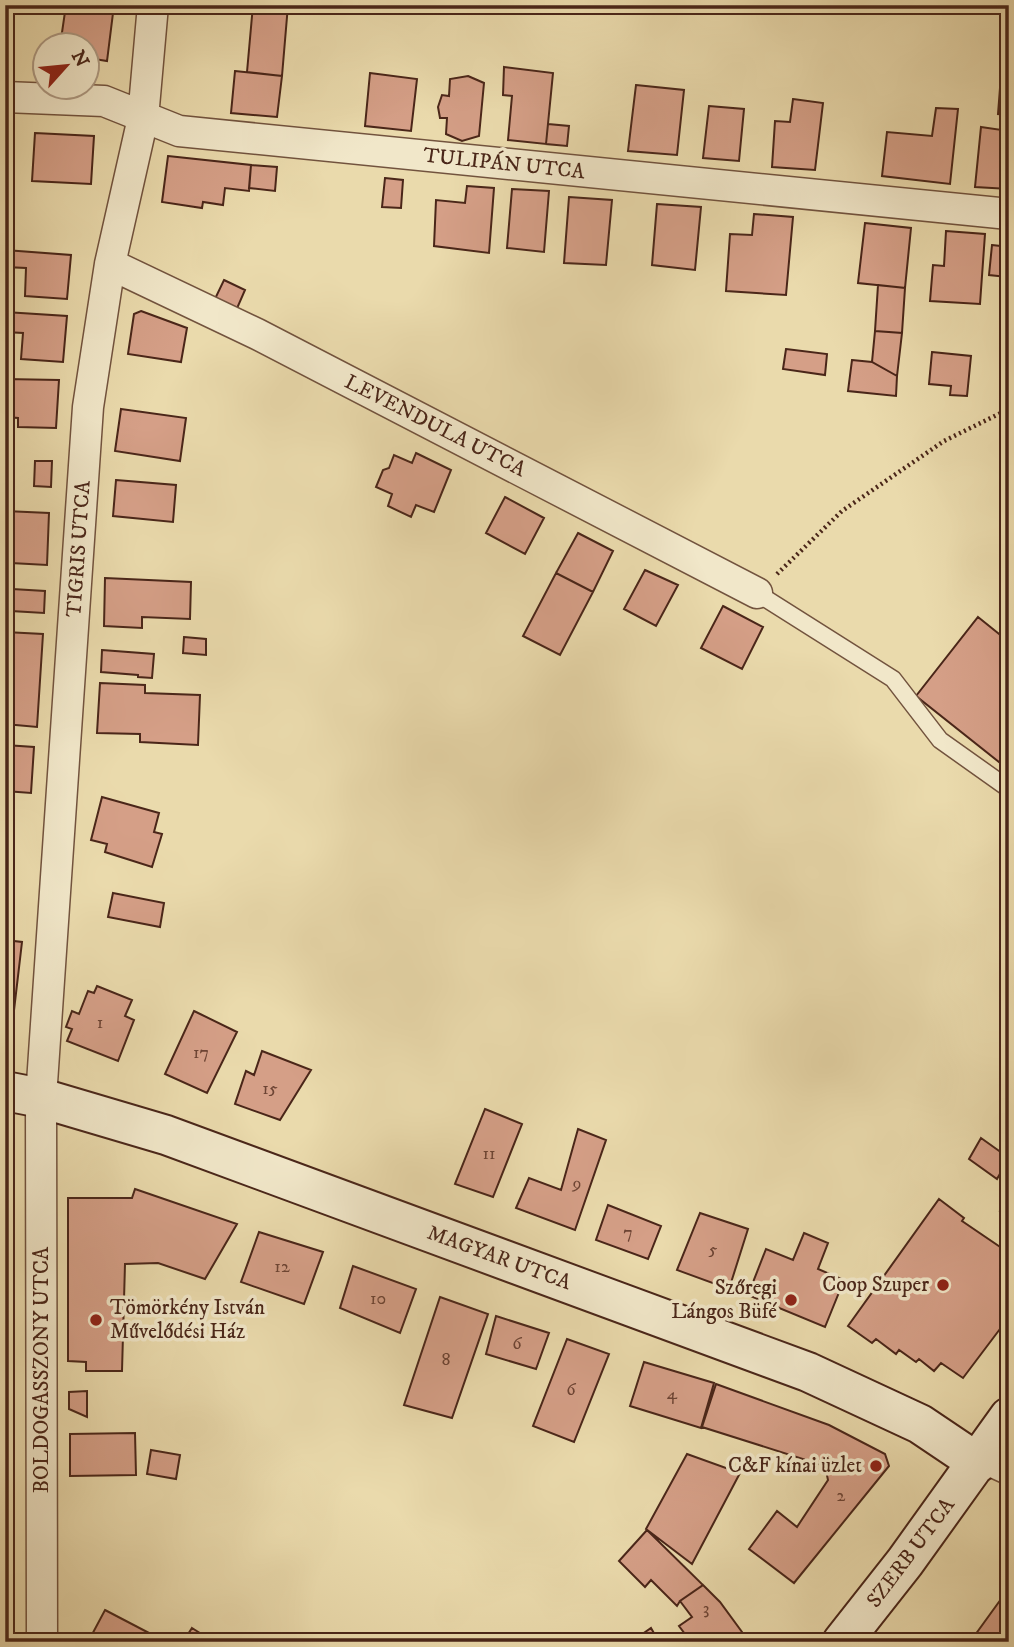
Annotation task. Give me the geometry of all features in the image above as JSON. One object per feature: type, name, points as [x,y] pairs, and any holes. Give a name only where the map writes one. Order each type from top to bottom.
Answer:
[{"type":"street","name":"TIGRIS UTCA","points":[[23,1095],[88,407],[110,264],[143,118],[153,5]]},
{"type":"street","name":"TULIPÁN UTCA","points":[[5,97],[104,101],[179,131],[1009,214]]},
{"type":"street","name":"LEVENDULA UTCA","points":[[110,264],[257,334],[757,593]]},
{"type":"street","name":"MAGYAR UTCA","points":[[23,1095],[166,1135],[808,1372],[920,1424],[993,1470]]},
{"type":"street","name":"BOLDOGASSZONY UTCA","points":[[23,1095],[42,1642]]},
{"type":"street","name":"SZERB UTCA","points":[[842,1642],[905,1562],[993,1470],[1009,1417]]},
{"type":"lane","points":[[757,593],[892,679],[940,740],[1009,789]]},
{"type":"path","points":[[757,593],[842,511],[944,441],[1009,409]]},
{"type":"building","points":[[66,5],[97,9],[97,5],[114,5],[107,61],[102,60],[102,32],[62,32]]},
{"type":"building","points":[[253,5],[288,5],[282,76],[247,72]]},
{"type":"building","points":[[504,67],[553,73],[546,144],[508,140],[512,96],[503,95]]},
{"type":"building","points":[[235,71],[282,76],[277,117],[231,113]]},
{"type":"building","points":[[370,73],[417,79],[411,131],[365,126]]},
{"type":"building","points":[[1001,75],[1009,77],[1009,115],[998,114]]},
{"type":"building","points":[[468,76],[484,83],[479,136],[462,141],[446,134],[447,118],[440,118],[438,107],[442,95],[449,96],[450,79]]},
{"type":"building","points":[[636,85],[684,90],[677,155],[628,151]]},
{"type":"building","points":[[793,99],[823,103],[815,170],[772,167],[775,121],[790,122]]},
{"type":"building","points":[[709,106],[744,109],[739,161],[703,158]]},
{"type":"building","points":[[936,108],[958,109],[950,184],[882,176],[887,132],[932,136]]},
{"type":"building","points":[[548,124],[569,126],[567,146],[546,144]]},
{"type":"building","points":[[981,127],[1009,131],[1009,189],[975,187]]},
{"type":"building","points":[[35,133],[94,136],[91,184],[32,181]]},
{"type":"building","points":[[168,156],[251,165],[249,191],[225,188],[223,205],[203,202],[202,208],[162,202]]},
{"type":"building","points":[[251,165],[277,167],[275,191],[249,188]]},
{"type":"building","points":[[385,178],[403,180],[401,208],[382,207]]},
{"type":"building","points":[[467,186],[494,188],[489,253],[434,246],[436,200],[465,203]]},
{"type":"building","points":[[512,189],[549,191],[544,252],[507,248]]},
{"type":"building","points":[[569,197],[612,200],[606,265],[564,263]]},
{"type":"building","points":[[657,204],[701,207],[695,270],[652,265]]},
{"type":"building","points":[[754,214],[793,217],[786,295],[726,291],[730,234],[752,235]]},
{"type":"building","points":[[865,223],[911,228],[905,288],[858,283]]},
{"type":"building","points":[[946,231],[985,234],[980,304],[930,301],[933,265],[944,266]]},
{"type":"building","points":[[992,245],[1009,247],[1007,277],[989,275]]},
{"type":"building","points":[[5,250],[71,255],[67,299],[25,296],[26,268],[5,267]]},
{"type":"building","points":[[224,280],[245,290],[235,313],[213,303]]},
{"type":"building","points":[[878,285],[905,288],[902,333],[875,331]]},
{"type":"building","points":[[141,311],[187,328],[181,362],[128,354],[134,314]]},
{"type":"building","points":[[5,312],[67,316],[63,362],[21,359],[23,333],[5,332]]},
{"type":"building","points":[[875,331],[902,333],[897,376],[872,362]]},
{"type":"building","points":[[786,349],[827,354],[825,375],[783,369]]},
{"type":"building","points":[[932,352],[971,356],[967,396],[950,395],[951,386],[929,384]]},
{"type":"building","points":[[852,360],[872,362],[897,376],[896,396],[848,391]]},
{"type":"building","points":[[5,379],[59,380],[56,428],[18,427],[18,418],[5,417]]},
{"type":"building","points":[[121,409],[186,418],[180,461],[115,451]]},
{"type":"building","points":[[416,453],[451,470],[434,512],[416,505],[411,517],[388,506],[392,494],[376,487],[383,470],[389,468],[394,455],[412,463]]},
{"type":"building","points":[[35,461],[52,461],[51,487],[34,486]]},
{"type":"building","points":[[116,480],[176,485],[173,522],[113,516]]},
{"type":"building","points":[[505,497],[544,518],[525,554],[486,533]]},
{"type":"building","points":[[5,511],[49,513],[47,565],[11,563],[11,540],[5,540]]},
{"type":"building","points":[[578,533],[613,551],[593,592],[556,573]]},
{"type":"building","points":[[645,570],[678,585],[656,626],[624,609]]},
{"type":"building","points":[[556,573],[593,592],[560,655],[523,636]]},
{"type":"building","points":[[105,578],[191,582],[190,619],[142,617],[142,628],[104,626]]},
{"type":"building","points":[[12,589],[45,591],[44,613],[11,611]]},
{"type":"building","points":[[723,606],[763,627],[742,669],[701,648]]},
{"type":"building","points":[[978,617],[1009,642],[1009,770],[916,696]]},
{"type":"building","points":[[5,632],[43,634],[37,727],[5,724]]},
{"type":"building","points":[[184,637],[206,639],[206,655],[183,653]]},
{"type":"building","points":[[102,650],[154,654],[152,678],[101,672]]},
{"type":"building","points":[[100,683],[145,685],[145,693],[200,695],[198,745],[140,742],[140,734],[97,733]]},
{"type":"building","points":[[5,745],[34,747],[31,793],[5,791]]},
{"type":"building","points":[[102,797],[159,813],[154,832],[162,834],[152,867],[105,852],[107,844],[91,840]]},
{"type":"building","points":[[113,893],[164,903],[160,927],[108,917]]},
{"type":"building","points":[[5,940],[22,942],[11,1036],[5,1035]]},
{"type":"building","points":[[97,986],[132,1000],[125,1016],[134,1020],[118,1061],[67,1041],[72,1029],[66,1027],[72,1011],[79,1014],[88,991],[94,993]]},
{"type":"building","points":[[194,1011],[237,1032],[207,1093],[165,1074]]},
{"type":"building","points":[[262,1051],[311,1070],[280,1120],[235,1104],[246,1071],[254,1075]]},
{"type":"building","points":[[485,1109],[522,1124],[493,1197],[455,1184]]},
{"type":"building","points":[[578,1129],[606,1140],[575,1230],[516,1208],[529,1178],[561,1190]]},
{"type":"building","points":[[981,1138],[1009,1158],[997,1179],[969,1159]]},
{"type":"building","name":"Tömörkény István Művelődési Ház","points":[[135,1189],[237,1224],[205,1279],[158,1263],[125,1264],[122,1371],[86,1371],[86,1362],[68,1361],[68,1198],[132,1198]]},
{"type":"building","points":[[1009,1198],[1009,1217],[1000,1211]]},
{"type":"building","name":"Coop Szuper","points":[[939,1199],[964,1218],[962,1221],[1009,1253],[1009,1317],[963,1378],[941,1363],[934,1371],[919,1359],[916,1362],[899,1350],[896,1354],[876,1339],[872,1343],[848,1326]]},
{"type":"building","points":[[608,1205],[661,1226],[648,1259],[596,1240]]},
{"type":"building","points":[[700,1213],[748,1229],[729,1289],[677,1270]]},
{"type":"building","points":[[259,1232],[323,1252],[304,1304],[241,1282]]},
{"type":"building","points":[[804,1233],[828,1243],[818,1269],[844,1280],[825,1327],[748,1295],[766,1249],[793,1260]]},
{"type":"building","points":[[353,1266],[416,1289],[400,1333],[340,1308]]},
{"type":"building","points":[[5,1280],[11,1280],[9,1334],[5,1333]]},
{"type":"building","points":[[440,1297],[488,1314],[452,1418],[404,1405]]},
{"type":"building","points":[[496,1316],[549,1333],[536,1369],[486,1354]]},
{"type":"building","points":[[567,1339],[609,1354],[574,1442],[533,1426]]},
{"type":"building","points":[[644,1362],[714,1383],[701,1428],[630,1406]]},
{"type":"building","points":[[716,1384],[829,1425],[885,1454],[889,1466],[794,1583],[749,1549],[777,1511],[797,1527],[828,1480],[825,1466],[702,1427]]},
{"type":"building","points":[[87,1391],[87,1417],[69,1409],[69,1392]]},
{"type":"building","points":[[135,1433],[136,1475],[70,1476],[70,1434]]},
{"type":"building","points":[[151,1450],[180,1455],[176,1479],[147,1474]]},
{"type":"building","points":[[687,1454],[740,1473],[692,1564],[646,1529]]},
{"type":"building","points":[[647,1530],[703,1585],[677,1606],[651,1580],[645,1587],[619,1561]]},
{"type":"building","points":[[703,1585],[720,1602],[742,1632],[728,1642],[691,1642],[679,1626],[692,1617],[680,1601]]},
{"type":"building","points":[[1009,1588],[1009,1642],[970,1642]]},
{"type":"building","points":[[105,1610],[151,1634],[147,1642],[88,1642]]},
{"type":"building","points":[[192,1628],[214,1642],[183,1642]]},
{"type":"building","points":[[651,1628],[659,1642],[631,1642]]},
{"type":"place","name":"Coop Szuper","points":[[943,1285]]},
{"type":"place","name":"Szőregi Lángos Büfé","points":[[791,1300]]},
{"type":"place","name":"Tömörkény István Művelődési Ház","points":[[96,1320]]},
{"type":"place","name":"C&F kínai üzlet","points":[[876,1466]]}]
